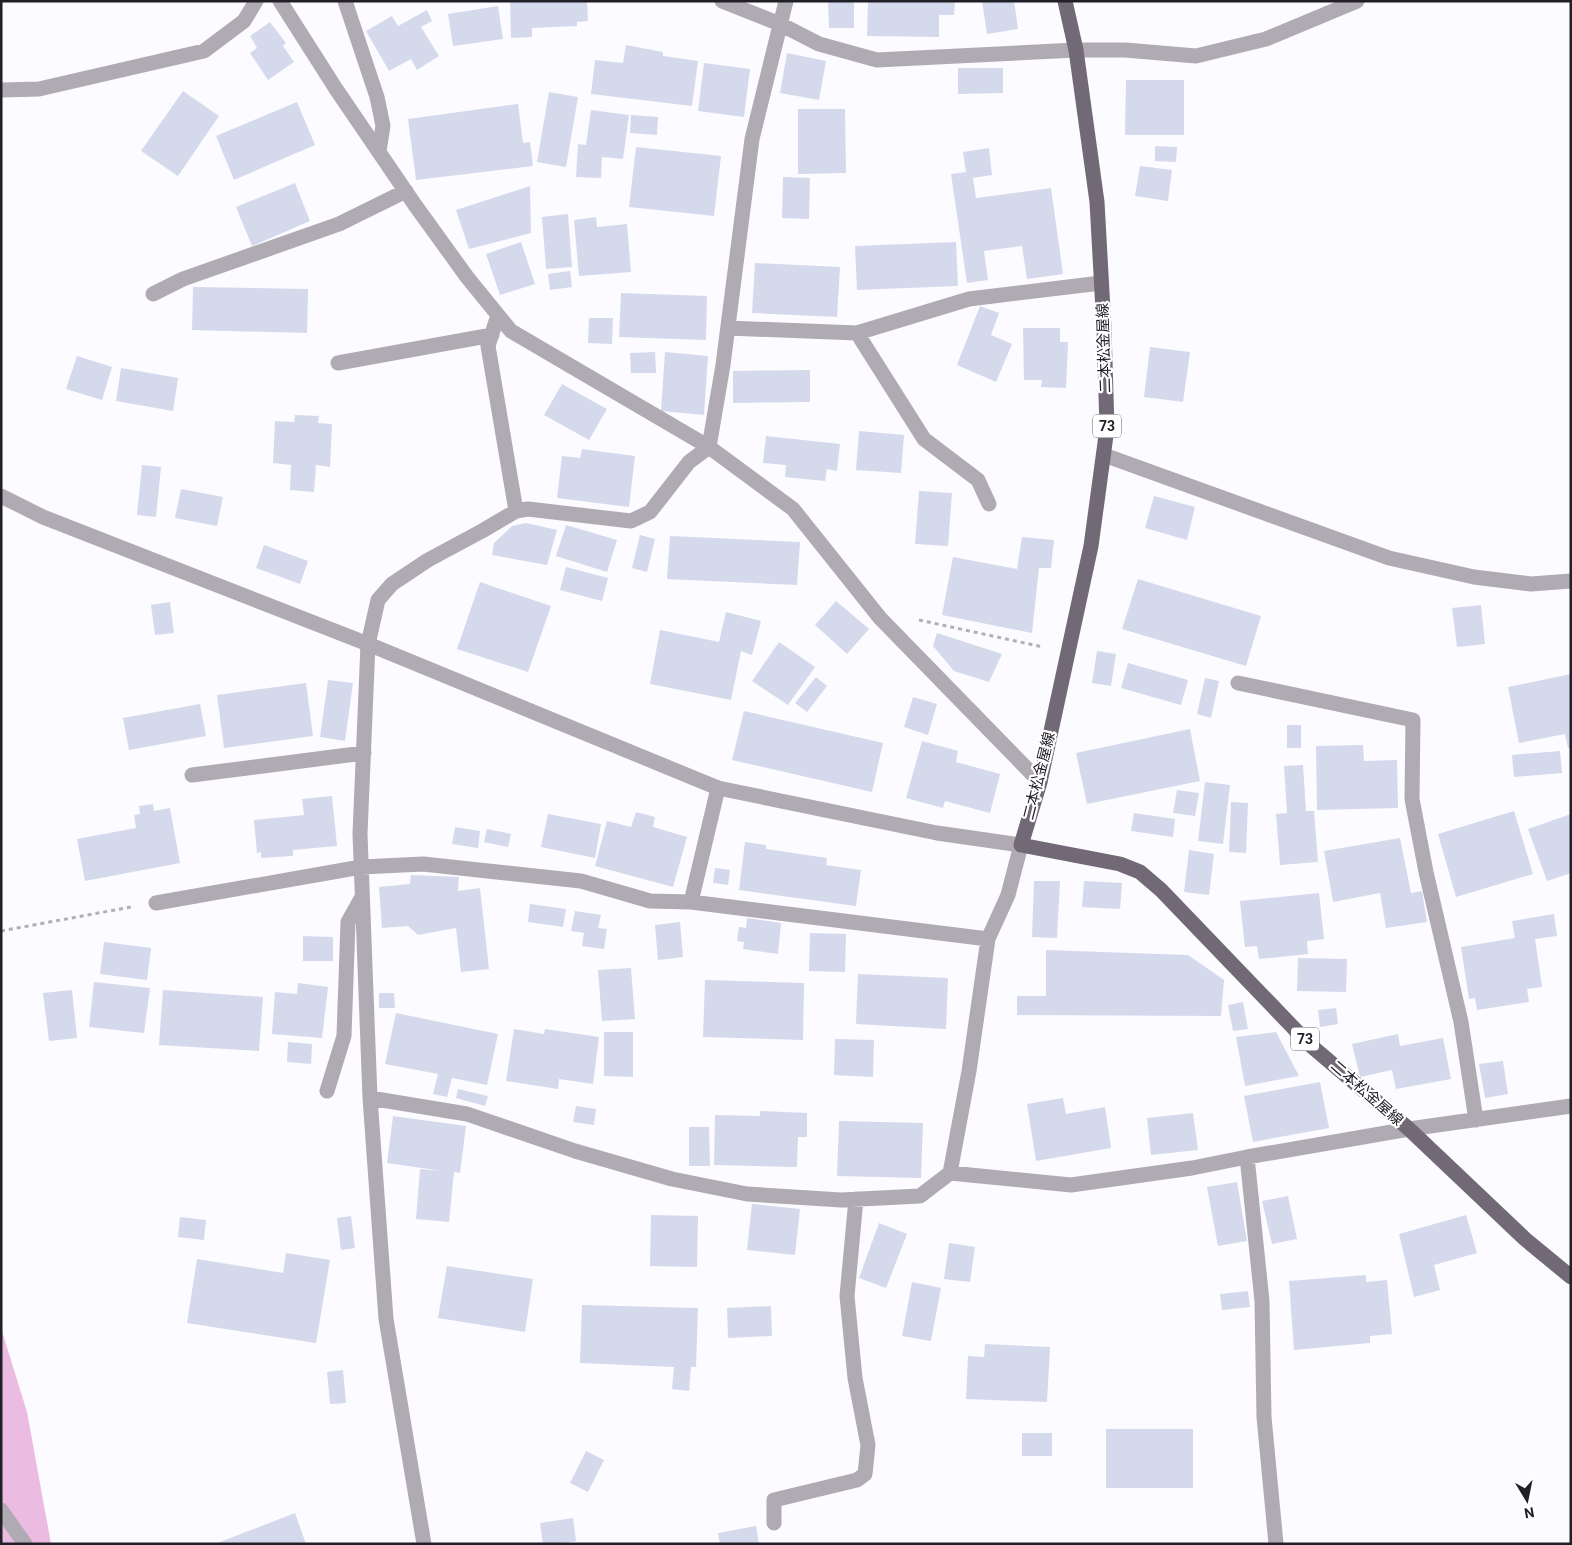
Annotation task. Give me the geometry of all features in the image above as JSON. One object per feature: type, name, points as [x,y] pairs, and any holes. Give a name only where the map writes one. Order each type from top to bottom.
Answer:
[{"type":"main road","name":"二本松金屋線","points":[[1065,1],[1076,50],[1096,202],[1107,428],[1091,546],[1040,782],[1021,845],[1120,864],[1140,872],[1161,890],[1309,1044],[1409,1130],[1525,1239],[1571,1277]]},
{"type":"street","points":[[1,90],[39,89],[204,51],[244,21],[256,1]]},
{"type":"street","points":[[280,1],[378,151],[467,277],[510,331],[709,447],[793,509],[880,618],[1040,782]]},
{"type":"street","points":[[344,1],[379,106],[383,126],[378,151]]},
{"type":"street","points":[[722,1],[780,24],[819,44],[877,60],[1076,50],[1125,50],[1196,56],[1266,39],[1357,1]]},
{"type":"street","points":[[424,1544],[386,1319],[370,1098],[360,834],[368,644],[378,600],[392,584],[428,560],[516,511],[528,509],[631,521],[650,512],[689,462],[709,447],[728,328],[752,139],[786,1]]},
{"type":"street","points":[[153,294],[183,279],[339,224],[406,191]]},
{"type":"street","points":[[728,328],[857,333],[969,299],[1101,283]]},
{"type":"street","points":[[498,315],[488,346],[516,511]]},
{"type":"street","points":[[857,333],[924,439],[978,480],[990,504]]},
{"type":"street","points":[[338,363],[492,334]]},
{"type":"street","points":[[1104,455],[1389,558],[1474,577],[1531,584],[1571,581]]},
{"type":"street","points":[[1,496],[43,517],[368,644],[718,788],[937,833],[1021,845],[1008,895],[988,939],[969,1071],[950,1173],[920,1196],[841,1200],[747,1194],[672,1180],[574,1151],[467,1114],[370,1098]]},
{"type":"street","points":[[1238,683],[1413,720],[1412,799],[1426,872],[1461,1022],[1476,1120]]},
{"type":"street","points":[[192,775],[364,753]]},
{"type":"street","points":[[691,902],[718,788]]},
{"type":"street","points":[[156,903],[361,867],[423,864],[581,881],[650,901],[691,902],[988,939]]},
{"type":"street","points":[[327,1091],[344,1036],[348,922],[362,897]]},
{"type":"street","points":[[950,1173],[1072,1185],[1192,1168],[1409,1130],[1571,1106]]},
{"type":"street","points":[[1247,1157],[1262,1301],[1264,1417],[1276,1544]]},
{"type":"street","points":[[774,1523],[774,1500],[857,1480],[866,1474],[868,1445],[855,1378],[847,1296],[856,1199]]},
{"type":"street","points":[[1,1510],[25,1544]]},
{"type":"path","points":[[880,618],[909,618],[1068,653]]},
{"type":"path","points":[[1,931],[156,903]]},
{"type":"shaded area","points":[[1,1328],[27,1412],[51,1544],[1,1544]]},
{"type":"building","points":[[510,1],[587,1],[588,21],[577,22],[577,26],[532,28],[532,37],[511,38]]},
{"type":"building","points":[[828,1],[854,1],[854,28],[829,28]]},
{"type":"building","points":[[868,1],[955,1],[954,15],[939,15],[939,37],[867,36]]},
{"type":"building","points":[[982,1],[1014,1],[1018,29],[987,34]]},
{"type":"building","points":[[498,6],[503,39],[453,46],[448,14]]},
{"type":"building","points":[[427,10],[432,21],[421,27],[439,56],[417,70],[411,59],[389,71],[366,31],[392,16],[398,26]]},
{"type":"building","points":[[270,22],[286,43],[283,46],[294,62],[268,80],[250,53],[257,48],[250,36]]},
{"type":"building","points":[[626,45],[663,52],[663,56],[698,61],[692,106],[591,94],[595,60],[623,63]]},
{"type":"building","points":[[787,53],[826,61],[819,100],[780,93]]},
{"type":"building","points":[[704,63],[750,69],[744,117],[698,111]]},
{"type":"building","points":[[958,68],[1003,68],[1003,93],[958,94]]},
{"type":"building","points":[[1126,80],[1184,80],[1184,135],[1125,135]]},
{"type":"building","points":[[183,91],[219,116],[178,176],[141,151]]},
{"type":"building","points":[[549,92],[578,97],[566,167],[537,162]]},
{"type":"building","points":[[297,102],[315,145],[234,180],[216,136]]},
{"type":"building","points":[[518,104],[523,143],[530,142],[533,166],[416,180],[408,119]]},
{"type":"building","points":[[798,109],[845,109],[846,173],[798,174]]},
{"type":"building","points":[[591,110],[629,115],[623,159],[602,157],[601,178],[576,177],[578,144],[586,145]]},
{"type":"building","points":[[631,115],[658,117],[657,135],[630,133]]},
{"type":"building","points":[[1155,146],[1177,147],[1176,162],[1155,161]]},
{"type":"building","points":[[636,147],[721,156],[714,216],[629,207]]},
{"type":"building","points":[[989,148],[992,175],[973,178],[976,198],[1051,188],[1063,274],[1027,279],[1022,246],[984,251],[988,280],[967,283],[951,174],[966,172],[963,152]]},
{"type":"building","points":[[1140,166],[1172,170],[1168,201],[1135,196]]},
{"type":"building","points":[[783,177],[810,178],[809,219],[782,218]]},
{"type":"building","points":[[295,183],[310,221],[252,246],[236,207]]},
{"type":"building","points":[[530,186],[531,233],[469,249],[456,210]]},
{"type":"building","points":[[568,214],[572,267],[546,269],[542,217]]},
{"type":"building","points":[[596,217],[597,227],[627,224],[631,272],[579,276],[574,220]]},
{"type":"building","points":[[521,242],[535,284],[500,295],[486,254]]},
{"type":"building","points":[[956,242],[958,286],[857,290],[855,246]]},
{"type":"building","points":[[755,263],[840,267],[837,317],[752,313]]},
{"type":"building","points":[[570,271],[572,287],[550,290],[548,274]]},
{"type":"building","points":[[193,287],[308,289],[307,333],[192,330]]},
{"type":"building","points":[[621,293],[707,296],[706,340],[619,337]]},
{"type":"building","points":[[980,306],[999,313],[991,335],[1012,344],[996,382],[957,365]]},
{"type":"building","points":[[589,318],[613,318],[612,344],[588,343]]},
{"type":"building","points":[[1023,328],[1060,328],[1060,342],[1068,342],[1066,388],[1041,387],[1042,380],[1024,380]]},
{"type":"building","points":[[1150,347],[1190,352],[1183,402],[1144,397]]},
{"type":"building","points":[[655,352],[656,373],[631,373],[630,353]]},
{"type":"building","points":[[665,352],[708,356],[704,415],[661,411]]},
{"type":"building","points":[[77,356],[112,367],[102,400],[66,389]]},
{"type":"building","points":[[121,368],[178,378],[173,411],[116,401]]},
{"type":"building","points":[[810,370],[810,402],[733,403],[733,371]]},
{"type":"building","points":[[562,384],[607,409],[589,440],[544,415]]},
{"type":"building","points":[[295,415],[319,416],[318,423],[332,424],[330,467],[316,465],[314,492],[290,490],[291,465],[273,463],[275,421],[294,422]]},
{"type":"building","points":[[859,431],[904,435],[901,473],[856,470]]},
{"type":"building","points":[[766,436],[840,444],[837,471],[827,469],[825,481],[785,477],[786,465],[763,463]]},
{"type":"building","points":[[582,449],[635,456],[629,507],[557,498],[562,456],[580,458]]},
{"type":"building","points":[[142,465],[161,467],[156,517],[137,515]]},
{"type":"building","points":[[181,489],[223,497],[217,526],[175,518]]},
{"type":"building","points":[[919,491],[952,493],[948,546],[915,544]]},
{"type":"building","points":[[1154,496],[1195,507],[1187,540],[1145,528]]},
{"type":"building","points":[[526,523],[557,530],[547,565],[492,555],[494,543],[512,526]]},
{"type":"building","points":[[566,525],[617,540],[607,572],[556,556]]},
{"type":"building","points":[[640,535],[655,539],[647,572],[632,568]]},
{"type":"building","points":[[670,536],[800,542],[797,585],[667,579]]},
{"type":"building","points":[[1022,537],[1054,540],[1051,568],[1039,568],[1032,633],[942,615],[953,557],[1017,569]]},
{"type":"building","points":[[264,545],[308,561],[300,584],[256,568]]},
{"type":"building","points":[[566,567],[608,578],[602,601],[560,590]]},
{"type":"building","points":[[1138,579],[1261,616],[1246,666],[1122,629]]},
{"type":"building","points":[[480,582],[551,606],[528,672],[457,649]]},
{"type":"building","points":[[836,601],[869,629],[847,654],[815,625]]},
{"type":"building","points":[[170,602],[174,633],[155,635],[151,605]]},
{"type":"building","points":[[1481,605],[1485,644],[1457,647],[1452,608]]},
{"type":"building","points":[[726,612],[761,621],[752,655],[741,651],[731,700],[650,684],[660,630],[719,642]]},
{"type":"building","points":[[937,633],[1002,654],[989,682],[954,671],[933,646]]},
{"type":"building","points":[[779,642],[815,667],[788,705],[752,681]]},
{"type":"building","points":[[1097,651],[1116,654],[1111,686],[1092,683]]},
{"type":"building","points":[[1128,663],[1188,680],[1181,705],[1121,688]]},
{"type":"building","points":[[1571,674],[1571,748],[1568,748],[1565,734],[1519,743],[1508,687]]},
{"type":"building","points":[[816,677],[827,686],[807,712],[795,703]]},
{"type":"building","points":[[1205,678],[1219,681],[1211,718],[1197,714]]},
{"type":"building","points":[[328,680],[353,683],[345,741],[320,737]]},
{"type":"building","points":[[306,683],[313,736],[224,748],[217,695]]},
{"type":"building","points":[[913,697],[937,704],[928,735],[904,727]]},
{"type":"building","points":[[200,704],[206,736],[129,750],[123,718]]},
{"type":"building","points":[[744,711],[883,743],[872,792],[732,760]]},
{"type":"building","points":[[1287,725],[1301,725],[1301,748],[1287,748]]},
{"type":"building","points":[[1190,729],[1200,781],[1087,804],[1076,753]]},
{"type":"building","points":[[922,741],[958,751],[956,762],[1000,774],[990,813],[945,801],[943,808],[906,798]]},
{"type":"building","points":[[1363,745],[1364,761],[1397,760],[1398,808],[1317,810],[1316,746]]},
{"type":"building","points":[[1560,751],[1562,773],[1514,777],[1512,755]]},
{"type":"building","points":[[1303,765],[1306,811],[1314,811],[1318,862],[1280,865],[1276,814],[1287,813],[1284,766]]},
{"type":"building","points":[[1205,782],[1230,785],[1223,844],[1198,841]]},
{"type":"building","points":[[1177,790],[1199,793],[1195,816],[1173,813]]},
{"type":"building","points":[[332,796],[337,846],[293,850],[293,856],[261,858],[261,852],[257,853],[254,820],[304,815],[302,799]]},
{"type":"building","points":[[1231,802],[1248,803],[1246,853],[1229,852]]},
{"type":"building","points":[[153,804],[154,811],[170,808],[180,863],[85,881],[77,839],[136,828],[134,815],[140,814],[139,806]]},
{"type":"building","points":[[1514,811],[1533,874],[1456,897],[1438,834]]},
{"type":"building","points":[[636,812],[655,817],[653,827],[687,837],[673,887],[595,866],[607,821],[631,827]]},
{"type":"building","points":[[1134,813],[1175,819],[1173,837],[1131,831]]},
{"type":"building","points":[[548,814],[601,824],[595,858],[541,847]]},
{"type":"building","points":[[1571,814],[1571,873],[1547,881],[1528,829]]},
{"type":"building","points":[[455,827],[480,831],[478,848],[452,844]]},
{"type":"building","points":[[487,829],[511,834],[508,847],[484,842]]},
{"type":"building","points":[[1400,838],[1411,893],[1422,891],[1427,922],[1386,928],[1380,893],[1333,902],[1324,851]]},
{"type":"building","points":[[745,842],[766,845],[766,849],[827,858],[826,865],[861,870],[856,906],[739,890]]},
{"type":"building","points":[[1189,850],[1214,854],[1209,895],[1184,892]]},
{"type":"building","points":[[715,868],[730,870],[728,885],[713,883]]},
{"type":"building","points":[[411,875],[459,877],[458,891],[480,888],[489,969],[461,972],[456,928],[418,935],[408,926],[382,928],[379,887],[410,884]]},
{"type":"building","points":[[1034,881],[1060,881],[1057,938],[1032,937]]},
{"type":"building","points":[[1084,881],[1122,883],[1120,909],[1082,907]]},
{"type":"building","points":[[1319,893],[1324,939],[1307,941],[1308,954],[1259,959],[1257,946],[1245,947],[1240,901]]},
{"type":"building","points":[[530,904],[566,909],[563,927],[528,922]]},
{"type":"building","points":[[575,911],[601,915],[598,928],[607,929],[604,949],[582,946],[584,933],[571,931]]},
{"type":"building","points":[[1554,914],[1557,936],[1535,939],[1542,987],[1527,989],[1529,1002],[1477,1010],[1475,998],[1469,999],[1461,947],[1515,938],[1512,921]]},
{"type":"building","points":[[747,918],[781,923],[778,954],[743,949],[744,942],[737,941],[739,927],[746,928]]},
{"type":"building","points":[[680,922],[683,957],[658,960],[655,925]]},
{"type":"building","points":[[810,933],[846,934],[845,972],[809,971]]},
{"type":"building","points":[[303,936],[333,937],[333,961],[303,961]]},
{"type":"building","points":[[104,942],[151,948],[147,980],[100,974]]},
{"type":"building","points":[[1046,950],[1188,955],[1224,980],[1221,1016],[1017,1015],[1017,996],[1046,996]]},
{"type":"building","points":[[1298,958],[1347,959],[1346,992],[1297,991]]},
{"type":"building","points":[[631,968],[635,1019],[602,1021],[598,970]]},
{"type":"building","points":[[858,974],[948,978],[946,1029],[856,1024]]},
{"type":"building","points":[[705,980],[804,983],[803,1040],[703,1037]]},
{"type":"building","points":[[94,982],[150,988],[144,1033],[89,1027]]},
{"type":"building","points":[[298,983],[328,987],[322,1038],[272,1034],[275,992],[297,994]]},
{"type":"building","points":[[72,990],[77,1038],[49,1041],[43,993]]},
{"type":"building","points":[[163,990],[263,997],[259,1051],[159,1045]]},
{"type":"building","points":[[379,993],[394,993],[395,1008],[379,1008]]},
{"type":"building","points":[[1243,1002],[1248,1029],[1233,1031],[1228,1005]]},
{"type":"building","points":[[1336,1008],[1338,1024],[1320,1027],[1318,1010]]},
{"type":"building","points":[[396,1013],[498,1034],[487,1085],[452,1078],[447,1097],[433,1094],[438,1074],[385,1064]]},
{"type":"building","points":[[514,1029],[544,1034],[545,1029],[599,1037],[593,1084],[559,1079],[558,1089],[506,1081]]},
{"type":"building","points":[[604,1032],[633,1032],[633,1077],[604,1076]]},
{"type":"building","points":[[1276,1032],[1299,1076],[1245,1086],[1236,1037]]},
{"type":"building","points":[[1398,1034],[1400,1046],[1443,1038],[1451,1079],[1396,1089],[1392,1070],[1360,1077],[1352,1044]]},
{"type":"building","points":[[835,1039],[874,1040],[873,1077],[834,1075]]},
{"type":"building","points":[[288,1042],[312,1044],[311,1064],[287,1062]]},
{"type":"building","points":[[1503,1061],[1508,1094],[1485,1098],[1479,1064]]},
{"type":"building","points":[[1320,1082],[1329,1128],[1253,1142],[1244,1096]]},
{"type":"building","points":[[458,1089],[488,1096],[485,1106],[456,1098]]},
{"type":"building","points":[[1063,1098],[1066,1114],[1105,1107],[1111,1148],[1036,1161],[1027,1104]]},
{"type":"building","points":[[576,1106],[596,1109],[594,1125],[573,1122]]},
{"type":"building","points":[[760,1111],[807,1113],[807,1137],[798,1137],[797,1167],[714,1165],[715,1115],[760,1116]]},
{"type":"building","points":[[1193,1113],[1198,1150],[1151,1155],[1147,1118]]},
{"type":"building","points":[[393,1116],[466,1126],[460,1173],[454,1172],[449,1222],[416,1219],[420,1169],[443,1171],[387,1163]]},
{"type":"building","points":[[839,1121],[923,1123],[921,1178],[837,1176]]},
{"type":"building","points":[[689,1127],[709,1127],[710,1166],[689,1166]]},
{"type":"building","points":[[1237,1182],[1247,1241],[1218,1246],[1207,1187]]},
{"type":"building","points":[[1288,1196],[1297,1239],[1272,1244],[1262,1201]]},
{"type":"building","points":[[752,1204],[800,1209],[795,1255],[747,1250]]},
{"type":"building","points":[[651,1215],[698,1216],[697,1267],[650,1266]]},
{"type":"building","points":[[1466,1215],[1477,1253],[1434,1265],[1440,1290],[1414,1297],[1399,1234]]},
{"type":"building","points":[[351,1216],[355,1248],[341,1250],[337,1218]]},
{"type":"building","points":[[180,1217],[206,1220],[204,1240],[178,1237]]},
{"type":"building","points":[[879,1223],[907,1234],[886,1288],[859,1278]]},
{"type":"building","points":[[949,1243],[975,1247],[970,1282],[944,1279]]},
{"type":"building","points":[[286,1253],[330,1260],[316,1343],[187,1323],[197,1259],[283,1273]]},
{"type":"building","points":[[447,1266],[533,1279],[525,1332],[438,1318]]},
{"type":"building","points":[[1366,1275],[1366,1282],[1387,1280],[1392,1334],[1370,1336],[1370,1343],[1294,1350],[1289,1281]]},
{"type":"building","points":[[912,1282],[941,1288],[931,1341],[902,1336]]},
{"type":"building","points":[[1248,1291],[1250,1307],[1222,1310],[1220,1294]]},
{"type":"building","points":[[582,1305],[698,1308],[696,1367],[691,1367],[689,1391],[672,1389],[674,1367],[580,1363]]},
{"type":"building","points":[[771,1306],[772,1336],[728,1338],[727,1308]]},
{"type":"building","points":[[985,1344],[1050,1347],[1047,1402],[966,1399],[968,1356],[984,1357]]},
{"type":"building","points":[[343,1370],[346,1403],[330,1404],[327,1372]]},
{"type":"building","points":[[1106,1429],[1193,1429],[1193,1488],[1106,1488]]},
{"type":"building","points":[[1022,1433],[1052,1433],[1052,1456],[1022,1456]]},
{"type":"building","points":[[586,1451],[604,1460],[588,1492],[570,1483]]},
{"type":"building","points":[[295,1513],[306,1544],[215,1544]]},
{"type":"building","points":[[573,1518],[576,1541],[543,1544],[540,1523]]},
{"type":"building","points":[[756,1526],[759,1544],[720,1544],[718,1533]]}]
